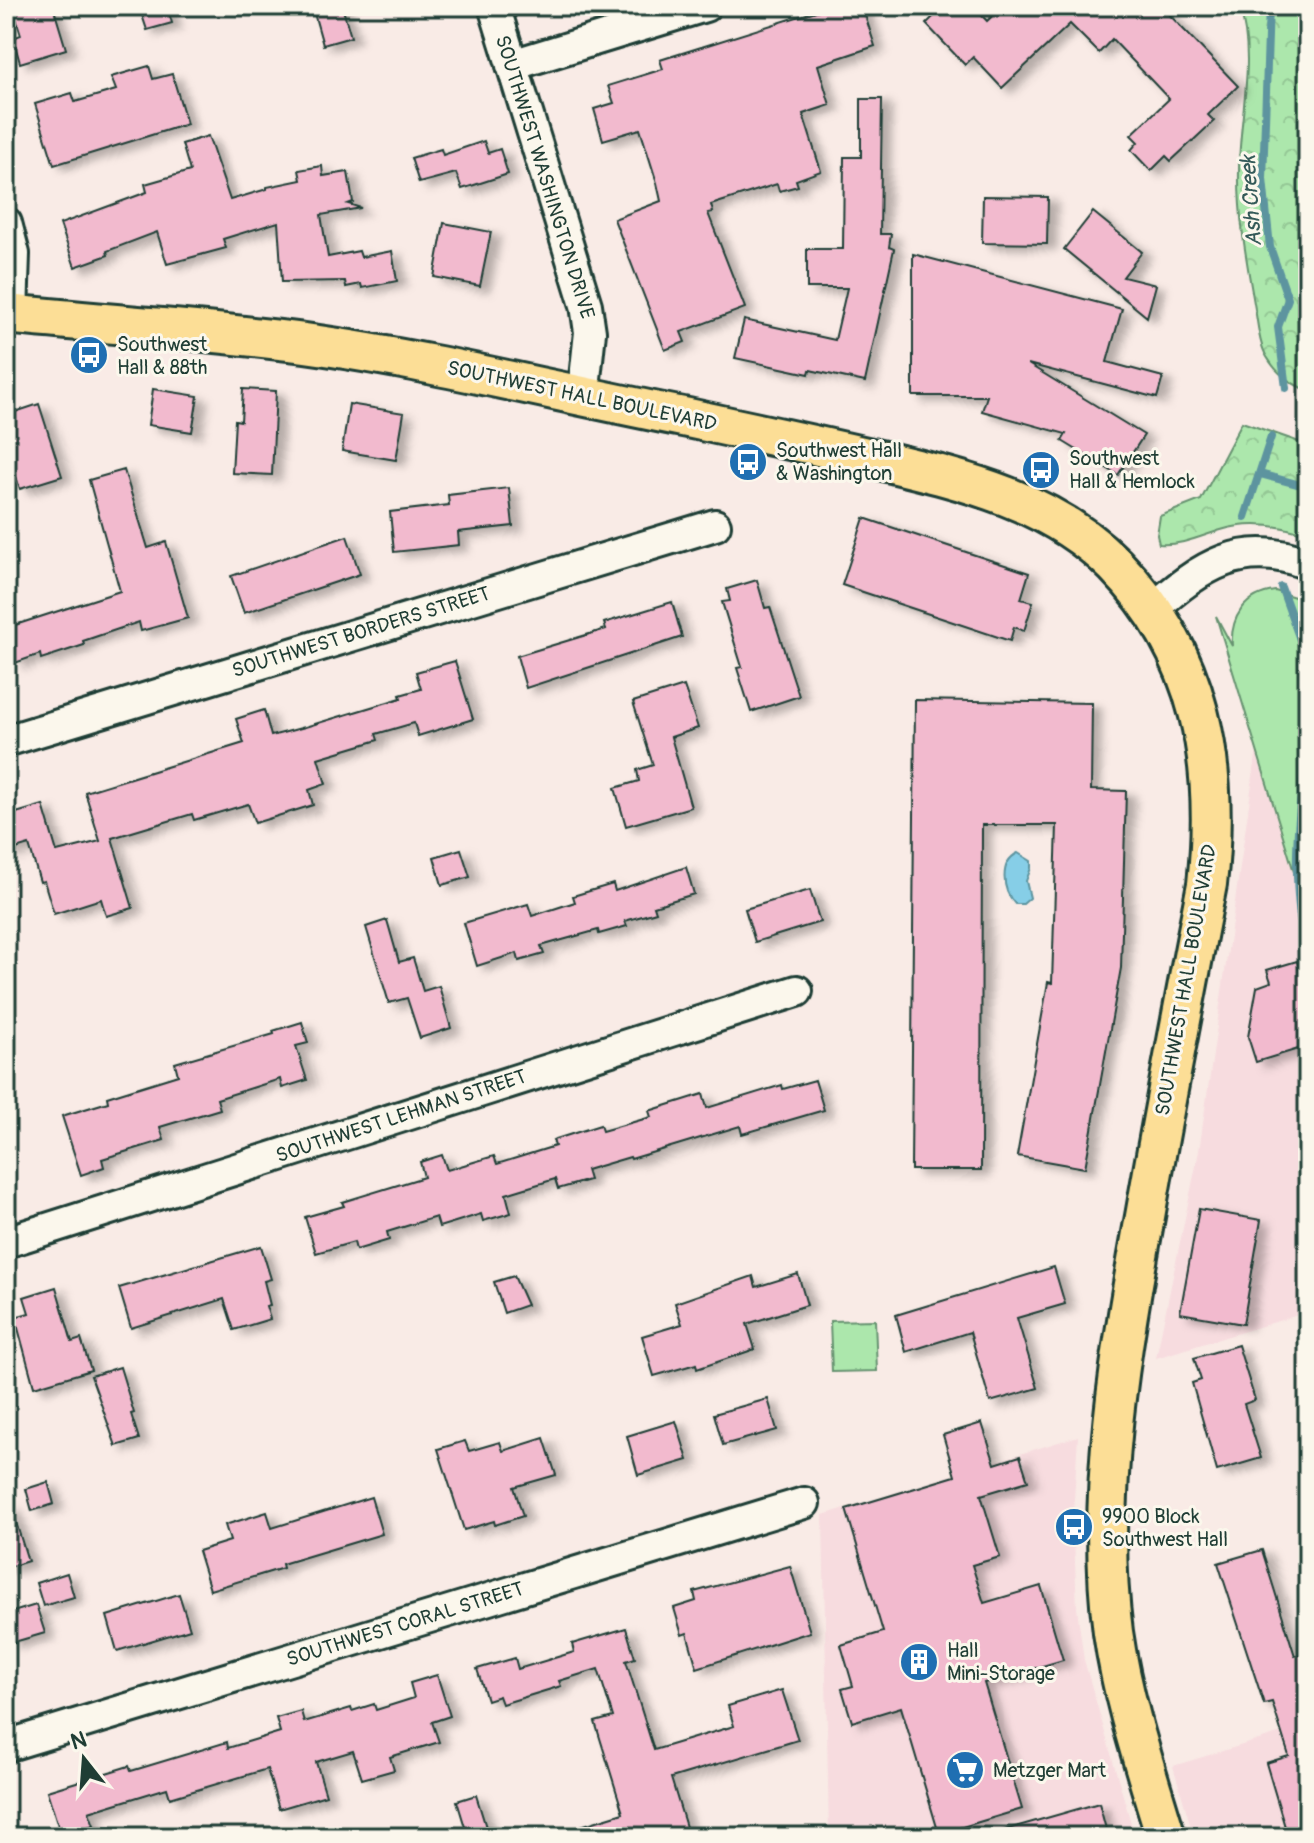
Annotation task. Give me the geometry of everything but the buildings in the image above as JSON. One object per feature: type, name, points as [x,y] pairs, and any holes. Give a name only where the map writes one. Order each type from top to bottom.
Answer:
[{"type":"main road","name":"SOUTHWEST HALL BOULEVARD","points":[[9,314],[303,343],[451,369],[785,438],[967,481],[1000,492],[1062,524],[1114,564],[1153,609],[1176,648],[1202,722],[1211,783],[1212,826],[1207,884],[1131,1293],[1110,1463],[1107,1546],[1113,1631],[1122,1680],[1166,1837]]},
{"type":"street","name":"SOUTHWEST WASHINGTON DRIVE","points":[[494,6],[586,305],[590,332],[583,397]]},
{"type":"street","points":[[512,65],[705,6]]},
{"type":"street","points":[[6,223],[14,254],[9,314]]},
{"type":"street","name":"SOUTHWEST BORDERS STREET","points":[[6,741],[715,525]]},
{"type":"street","points":[[1153,609],[1185,580],[1239,556],[1283,554],[1308,564]]},
{"type":"street","name":"SOUTHWEST LEHMAN STREET","points":[[6,1242],[797,991]]},
{"type":"street","name":"SOUTHWEST CORAL STREET","points":[[6,1746],[804,1503]]},
{"type":"shaded area","points":[[1257,749],[1308,918],[1308,1312],[1156,1358],[1199,1151]]},
{"type":"shaded area","points":[[1078,1436],[1073,1516],[1077,1608],[1084,1660],[1135,1837],[829,1837],[823,1515]]},
{"type":"shaded area","points":[[1308,1725],[1308,1837],[1194,1837],[1173,1766]]},
{"type":"green space","points":[[1239,6],[1308,6],[1308,69],[1301,72],[1308,97],[1308,391],[1275,368],[1264,352],[1259,334],[1240,205],[1239,170],[1247,47]]},
{"type":"green space","points":[[1242,422],[1308,445],[1308,535],[1254,525],[1221,530],[1183,542],[1159,544],[1160,516],[1201,500]]},
{"type":"green space","points":[[1275,591],[1308,601],[1308,918],[1216,616],[1232,646],[1234,626],[1242,609],[1255,597]]},
{"type":"green space","points":[[875,1320],[877,1371],[832,1372],[830,1321]]},
{"type":"water","points":[[1018,853],[1031,861],[1026,881],[1030,898],[1023,904],[1015,904],[1007,891],[1004,877],[1008,863]]},
{"type":"waterway","name":"Ash Creek","points":[[1269,6],[1263,179],[1270,247],[1288,299],[1278,327],[1286,388]]},
{"type":"waterway","name":"Ash Creek","points":[[1245,517],[1271,437]]},
{"type":"waterway","points":[[1260,474],[1308,487]]},
{"type":"waterway","name":"Ash Creek","points":[[1281,587],[1308,662]]},
{"type":"waterway","name":"Ash Creek","points":[[1308,740],[1297,849],[1299,904],[1308,957]]},
{"type":"place","name":"Southwest Hall & 88th","points":[[89,355]]},
{"type":"place","name":"Southwest Hall & Washington","points":[[748,462]]},
{"type":"place","name":"Southwest Hall & Hemlock","points":[[1041,470]]},
{"type":"place","name":"9900 Block Southwest Hall","points":[[1074,1527]]},
{"type":"place","name":"Hall Mini-Storage","points":[[919,1662]]},
{"type":"place","name":"Metzger Mart","points":[[965,1770]]}]
